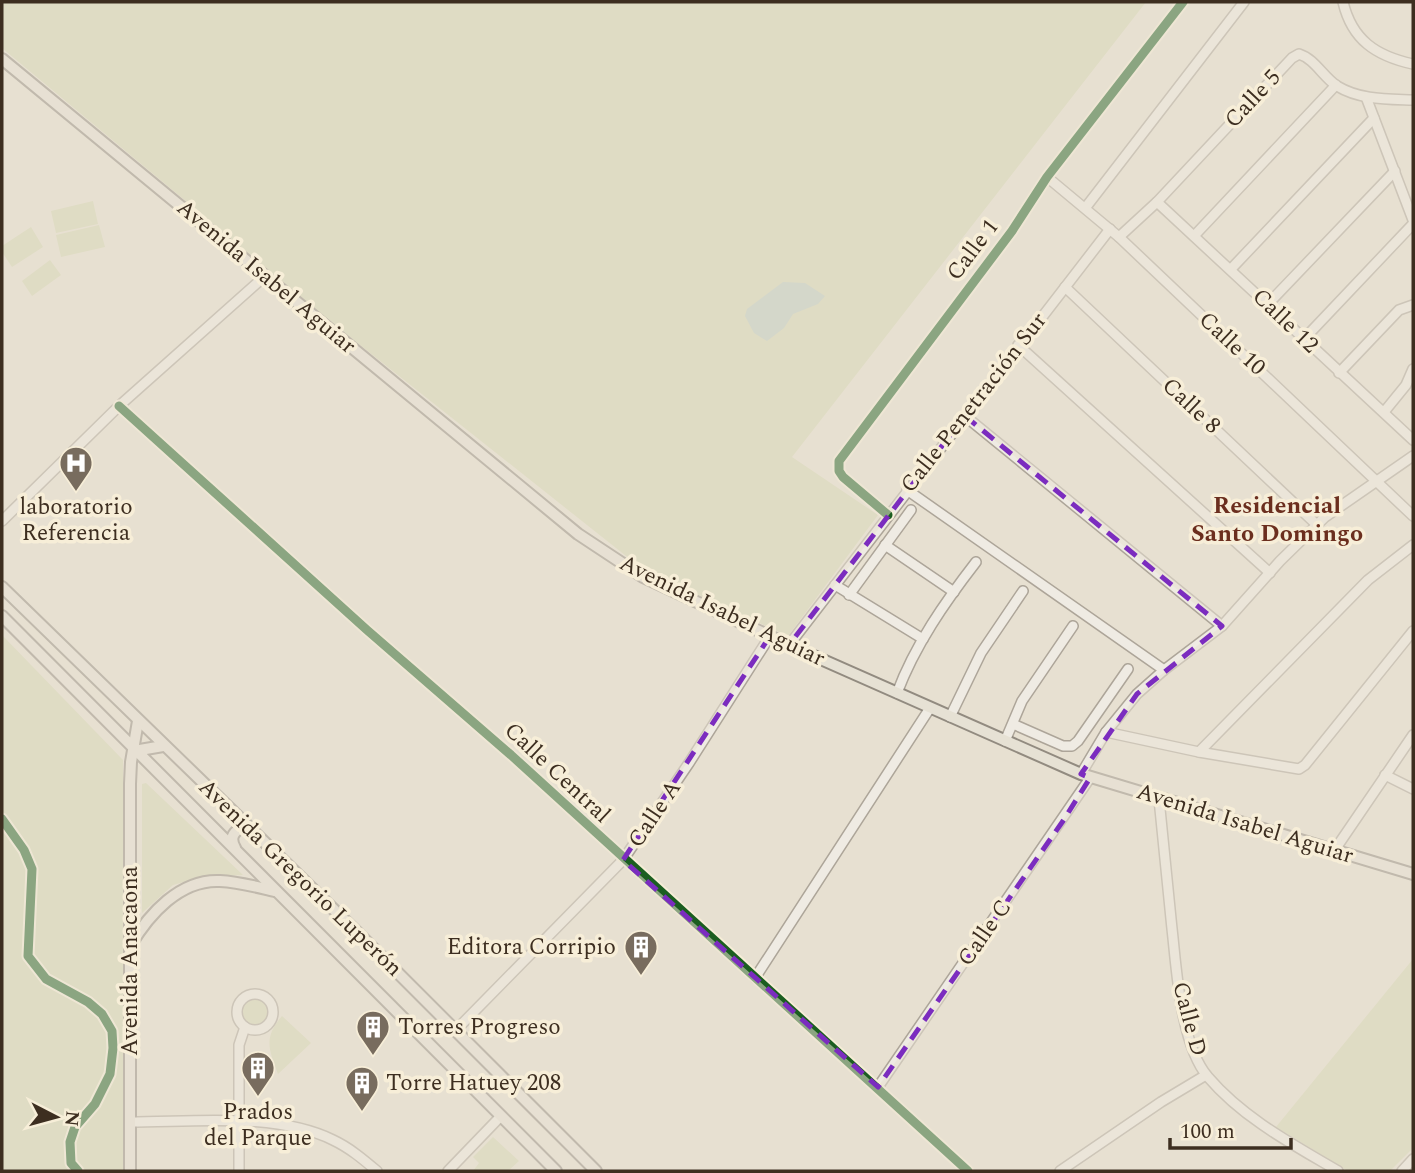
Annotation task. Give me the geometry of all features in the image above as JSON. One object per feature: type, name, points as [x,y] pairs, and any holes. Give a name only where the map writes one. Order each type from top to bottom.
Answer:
[{"type":"main road","name":"Avenida Isabel Aguiar","points":[[2,59],[457,437],[578,534],[643,576],[789,645],[1085,776],[1413,874]]},
{"type":"main road","name":"Avenida Gregorio Luperón","points":[[2,587],[596,1171]]},
{"type":"main road","name":"Avenida Gregorio Luperón","points":[[2,617],[556,1171]]},
{"type":"main road","name":"Avenida Anacaona","points":[[130,1171],[131,773],[138,721]]},
{"type":"main road","points":[[134,751],[163,746]]},
{"type":"main road","points":[[238,853],[233,844],[234,832],[241,828],[254,832]]},
{"type":"main road","points":[[130,946],[152,914],[188,887],[217,881],[242,883],[275,891]]},
{"type":"street","name":"Calle 1","points":[[888,515],[843,477],[838,461],[1012,231],[1046,177],[1183,2]]},
{"type":"street","points":[[1086,207],[1244,2]]},
{"type":"street","points":[[1343,2],[1353,30],[1369,47],[1395,60],[1413,64]]},
{"type":"street","name":"Calle 5","points":[[1119,237],[1157,202],[1292,58],[1299,54],[1307,56],[1336,85],[1366,97],[1413,100]]},
{"type":"street","points":[[1194,236],[1336,85]]},
{"type":"street","points":[[1304,339],[1413,222],[1366,97]]},
{"type":"street","points":[[1231,269],[1374,118]]},
{"type":"street","points":[[1267,305],[1395,171]]},
{"type":"street","name":"Calle 10","points":[[1046,177],[1086,207],[1119,237],[1413,516]]},
{"type":"street","name":"Calle 12","points":[[1157,202],[1413,440]]},
{"type":"street","name":"Calle Penetración Sur","points":[[789,645],[1110,229]]},
{"type":"street","points":[[2,521],[119,406],[265,276]]},
{"type":"street","name":"Calle 8","points":[[1065,287],[1317,524]]},
{"type":"street","points":[[1339,373],[1399,310],[1413,305]]},
{"type":"street","points":[[1018,345],[1270,573]]},
{"type":"street","points":[[1384,412],[1406,385],[1413,369]]},
{"type":"street","name":"Calle Central","points":[[119,406],[356,621],[511,755],[968,1171]]},
{"type":"street","points":[[965,416],[1222,626]]},
{"type":"street","name":"Calle C","points":[[878,1087],[1085,776],[1106,732],[1137,695],[1164,670],[1222,626],[1317,524],[1413,456]]},
{"type":"street","points":[[907,490],[1164,670]]},
{"type":"street","points":[[849,595],[911,510]]},
{"type":"street","points":[[885,545],[954,592]]},
{"type":"street","points":[[1199,752],[1368,580],[1413,545]]},
{"type":"street","points":[[897,693],[923,639],[976,562]]},
{"type":"street","points":[[835,585],[923,639]]},
{"type":"street","points":[[950,717],[981,653],[1023,591]]},
{"type":"street","points":[[1005,741],[1032,684],[1073,626]]},
{"type":"street","points":[[1106,732],[1199,752],[1299,769],[1413,631]]},
{"type":"street","name":"Calle A","points":[[455,1031],[624,860],[690,763],[770,636]]},
{"type":"street","points":[[1013,724],[1063,746],[1072,746],[1079,741],[1128,668]]},
{"type":"street","points":[[755,978],[930,708]]},
{"type":"street","points":[[1334,851],[1413,734]]},
{"type":"street","points":[[1385,775],[1413,789]]},
{"type":"street","name":"Calle D","points":[[1159,799],[1181,1004],[1190,1042],[1206,1075],[1232,1101],[1269,1130],[1338,1171]]},
{"type":"street","points":[[258,994],[263,996],[273,1010],[271,1021],[262,1029],[245,1027],[238,1017],[239,1006],[246,997],[258,994]]},
{"type":"street","points":[[239,1171],[239,1045],[245,1027]]},
{"type":"street","points":[[1060,1171],[1206,1075]]},
{"type":"street","points":[[448,1171],[500,1117]]},
{"type":"street","points":[[130,1122],[270,1122],[294,1126],[343,1144],[377,1171]]},
{"type":"street","points":[[1402,1171],[1413,1159]]},
{"type":"highlighted area","points":[[965,416],[1222,626],[1137,694],[1081,774],[1090,778],[1063,821],[878,1087],[623,860],[770,636],[789,645]]},
{"type":"green space","points":[[2,2],[1146,2],[792,457],[878,515],[788,636],[645,571],[326,318],[2,48]]},
{"type":"green space","points":[[93,201],[98,224],[56,233],[51,211]]},
{"type":"green space","points":[[99,225],[105,247],[61,257],[56,235]]},
{"type":"green space","points":[[31,227],[43,247],[12,267],[2,252],[2,246]]},
{"type":"green space","points":[[50,260],[61,275],[32,296],[22,281]]},
{"type":"green space","points":[[2,635],[123,760],[123,1171],[2,1171]]},
{"type":"green space","points":[[146,783],[243,875],[202,877],[173,885],[142,913],[142,784]]},
{"type":"green space","points":[[1413,959],[1413,1148],[1390,1171],[1348,1171],[1276,1127]]},
{"type":"green space","points":[[255,998],[265,1002],[269,1012],[265,1022],[255,1026],[245,1022],[241,1012],[245,1002]]},
{"type":"green space","points":[[282,1016],[311,1043],[278,1074],[272,1057],[270,1037]]},
{"type":"green space","points":[[493,1137],[519,1161],[508,1171],[473,1171],[479,1163],[473,1157]]},
{"type":"shaded area","points":[[783,282],[805,283],[825,296],[818,304],[793,314],[784,328],[767,341],[754,333],[745,316],[747,309]]},
{"type":"cycle path","points":[[888,515],[843,477],[839,471],[839,461],[1012,231],[1047,177],[1183,2]]},
{"type":"cycle path","points":[[119,406],[367,630],[511,755],[968,1171]]},
{"type":"cycle path","points":[[2,819],[24,850],[32,869],[28,956],[46,979],[88,1002],[102,1014],[112,1031],[110,1074],[95,1104],[75,1127],[70,1142],[71,1163],[78,1171]]},
{"type":"place","name":"laboratorio Referencia","points":[[76,493]]},
{"type":"place","name":"Editora Corripio","points":[[641,977]]},
{"type":"place","name":"Torres Progreso","points":[[373,1057]]},
{"type":"place","name":"Prados del Parque","points":[[258,1098]]},
{"type":"place","name":"Torre Hatuey 208","points":[[362,1113]]},
{"type":"district","name":"Residencial Santo Domingo","points":[[1277,520]]}]
